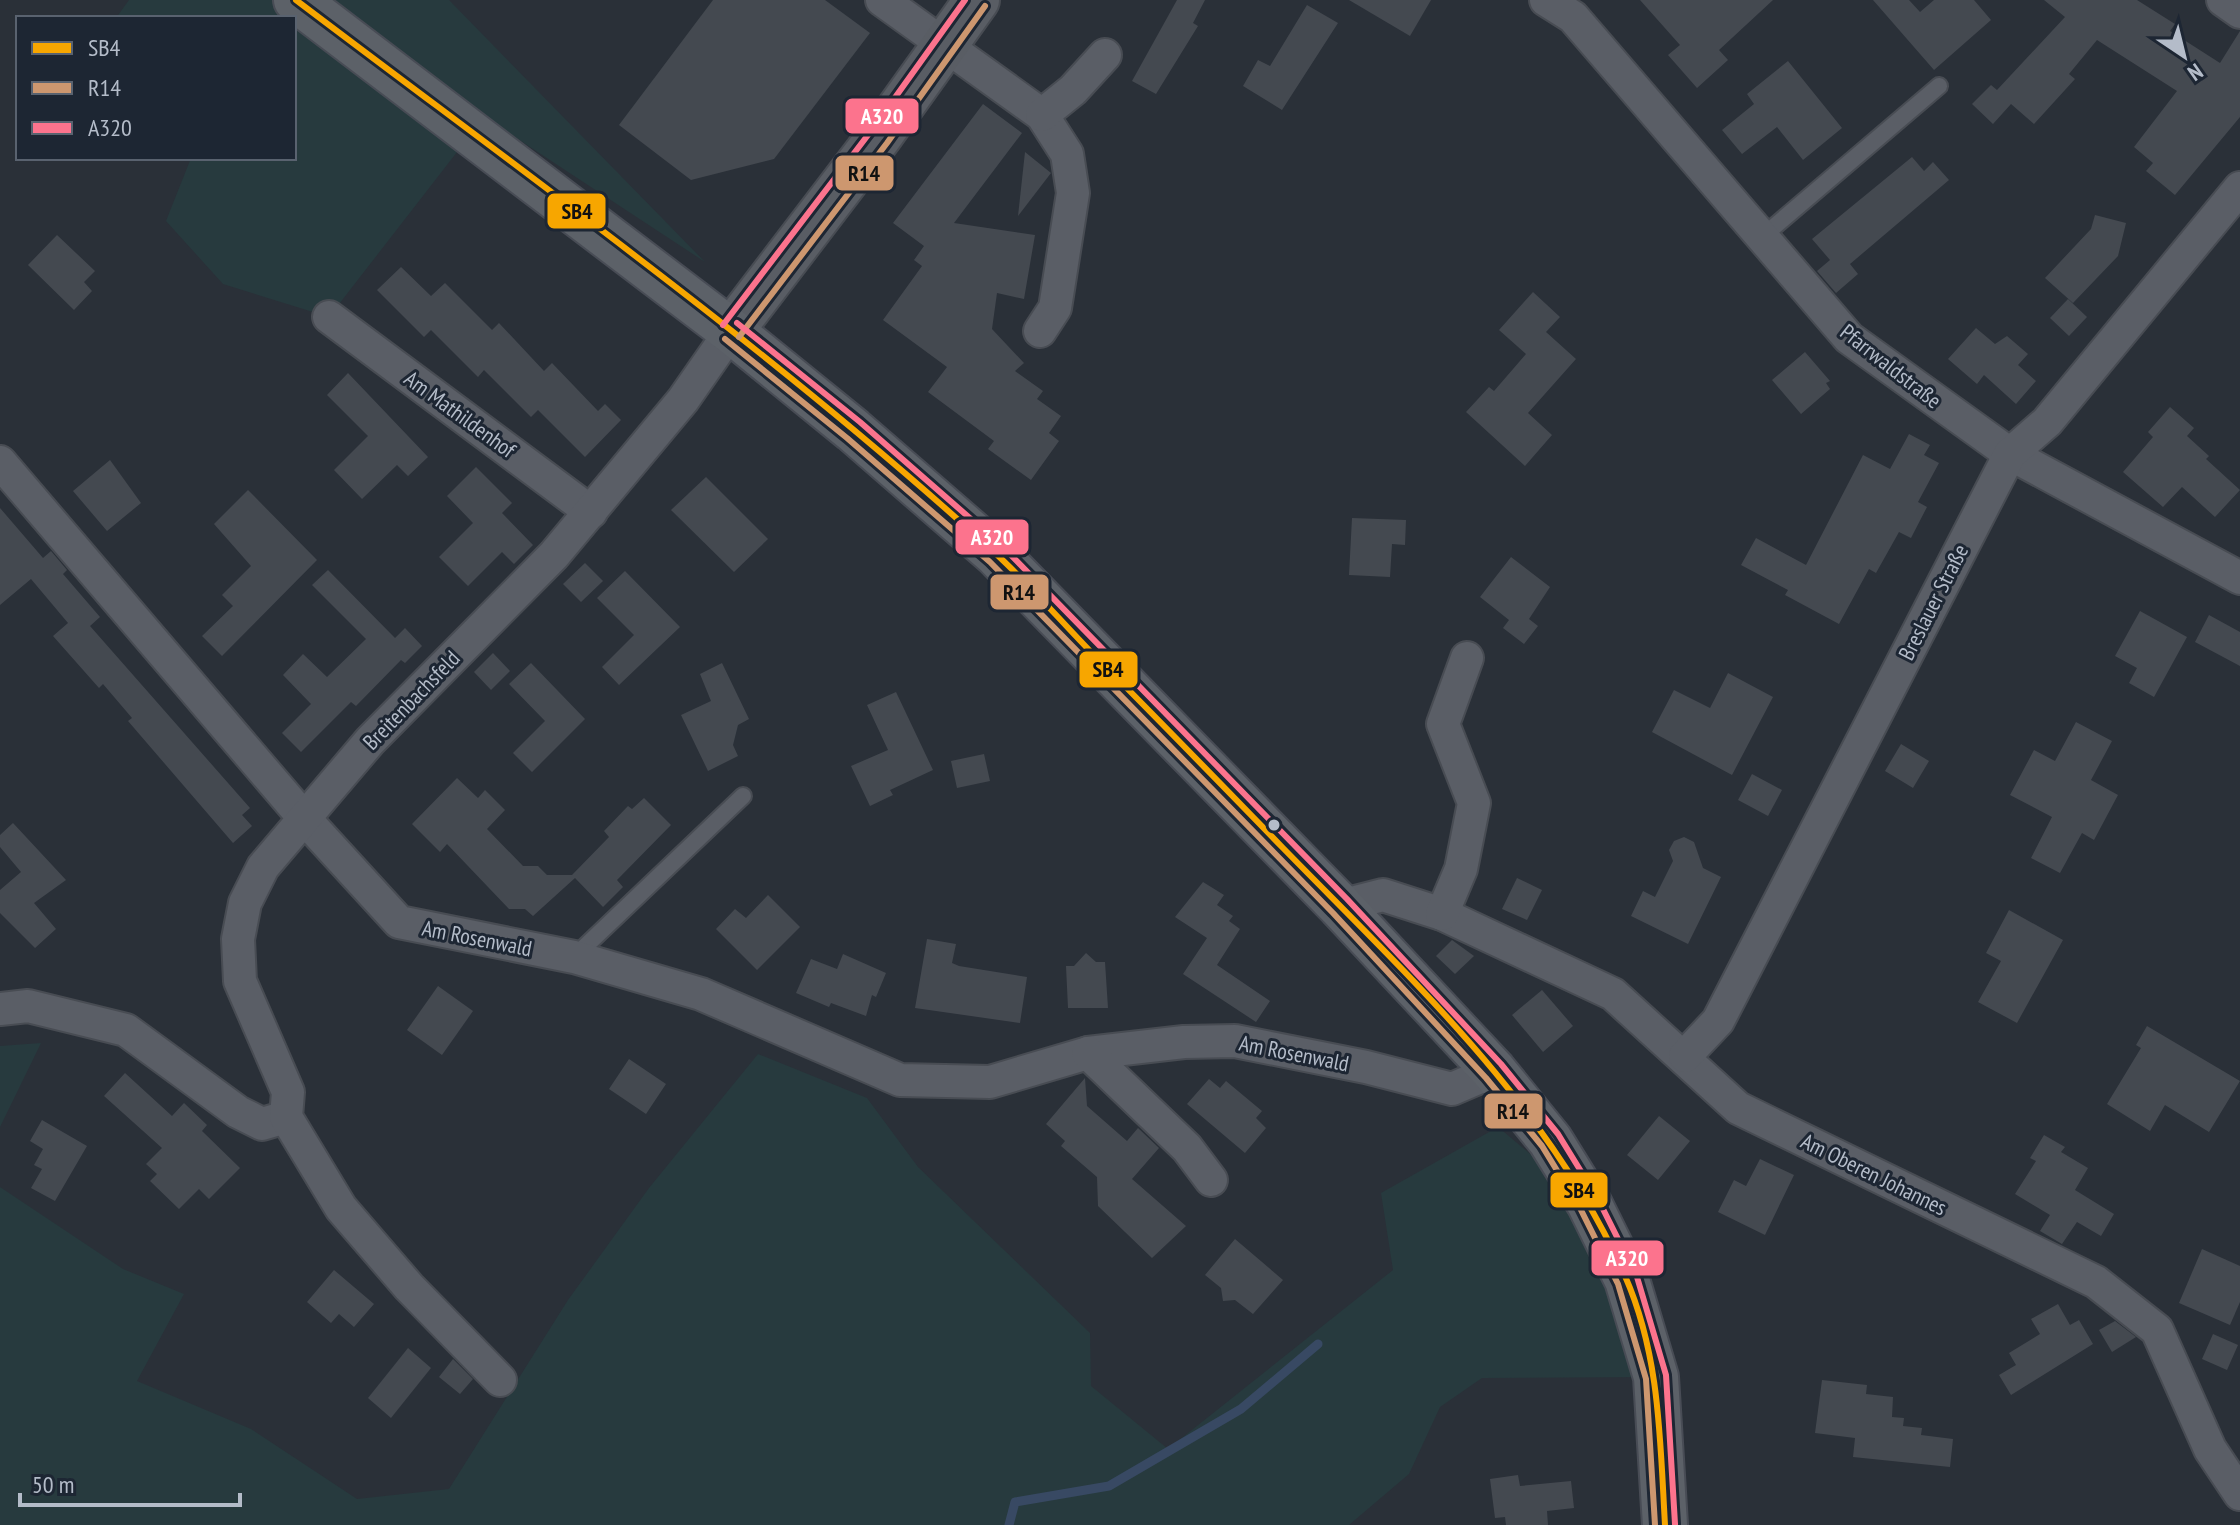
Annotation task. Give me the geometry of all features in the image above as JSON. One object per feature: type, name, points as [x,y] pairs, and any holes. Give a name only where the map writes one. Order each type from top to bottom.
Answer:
[{"type":"main road","points":[[296,0],[731,331],[853,430],[997,555],[1340,906],[1494,1071],[1550,1140],[1589,1203],[1627,1280],[1656,1377],[1665,1525]]},
{"type":"main road","points":[[731,331],[945,48],[977,0]]},
{"type":"street","points":[[882,0],[1042,115],[1067,154],[1073,193],[1055,308],[1040,331]]},
{"type":"street","name":"Pfarrwaldstraße","points":[[1546,0],[1573,17],[1849,338],[2010,454],[2240,578]]},
{"type":"street","points":[[2223,0],[2240,12]]},
{"type":"street","points":[[1042,115],[1073,90],[1105,55]]},
{"type":"street","name":"Breslauer Straße","points":[[1685,1056],[1718,1021],[2010,454],[2047,422],[2240,188]]},
{"type":"street","name":"Am Mathildenhof","points":[[329,317],[591,512]]},
{"type":"street","name":"Breitenbachsfeld","points":[[500,1380],[409,1287],[341,1208],[286,1117],[288,1092],[240,981],[238,939],[245,903],[263,867],[370,741],[554,555],[591,512],[683,400],[731,331]]},
{"type":"street","name":"Am Rosenwald","points":[[0,462],[304,818],[399,922],[574,957],[701,994],[900,1080],[990,1082],[1088,1053],[1184,1042],[1235,1041],[1366,1067],[1452,1089],[1494,1071]]},
{"type":"street","points":[[1442,914],[1461,869],[1474,803],[1443,724],[1467,658]]},
{"type":"street","name":"Am Oberen Johannes","points":[[1340,906],[1383,895],[1442,914],[1613,994],[1685,1056],[1738,1108],[2096,1282],[2157,1330],[2210,1449],[2240,1494]]},
{"type":"street","points":[[0,1009],[28,1006],[126,1030],[238,1112],[262,1124],[286,1117]]},
{"type":"street","points":[[1088,1053],[1187,1148],[1211,1180]]},
{"type":"lane","points":[[1762,237],[1939,86]]},
{"type":"lane","points":[[574,957],[743,796]]},
{"type":"green space","points":[[129,0],[296,0],[471,134],[329,317],[223,284],[166,221],[190,160],[296,160],[296,16],[117,16]]},
{"type":"green space","points":[[322,0],[449,0],[705,262],[480,114]]},
{"type":"green space","points":[[41,1043],[0,1127],[0,1046]]},
{"type":"green space","points":[[758,1054],[867,1098],[918,1167],[1090,1333],[1091,1386],[1168,1449],[1393,1270],[1381,1193],[1498,1127],[1589,1203],[1656,1377],[1482,1378],[1440,1407],[1409,1474],[1349,1525],[0,1525],[0,1187],[123,1269],[184,1294],[137,1381],[251,1429],[357,1499],[449,1489],[568,1300],[649,1188]]},
{"type":"building","points":[[713,0],[825,0],[870,33],[774,159],[691,180],[619,125]]},
{"type":"building","points":[[1177,0],[1205,0],[1193,23],[1198,26],[1156,94],[1132,81]]},
{"type":"building","points":[[1349,0],[1431,0],[1410,36]]},
{"type":"building","points":[[1640,0],[1773,0],[1719,50],[1728,60],[1697,88],[1668,55],[1680,45]]},
{"type":"building","points":[[1873,0],[1909,0],[1920,12],[1934,0],[1974,0],[1991,20],[1934,70]]},
{"type":"building","points":[[2044,0],[2137,0],[2175,24],[2170,31],[2220,63],[2240,31],[2240,117],[2175,195],[2146,171],[2153,163],[2134,147],[2177,91],[2097,40],[2069,74],[2075,79],[2034,124],[2011,104],[1993,124],[1972,104],[1991,85],[1997,90],[2065,17]]},
{"type":"building","points":[[1307,5],[1338,23],[1282,110],[1243,86],[1258,60],[1270,66]]},
{"type":"building","points":[[1788,61],[1842,128],[1803,160],[1777,127],[1742,154],[1722,130],[1754,104],[1747,94]]},
{"type":"building","points":[[983,104],[1022,133],[954,223],[1035,235],[1024,299],[997,293],[992,329],[1024,363],[1015,371],[1043,391],[1037,399],[1061,416],[1049,433],[1059,441],[1031,480],[988,449],[994,441],[928,392],[947,367],[883,320],[922,266],[914,260],[924,246],[893,223]]},
{"type":"building","points":[[1025,152],[1051,173],[1018,216]]},
{"type":"building","points":[[1912,157],[1924,171],[1933,162],[1949,180],[1850,264],[1858,274],[1836,293],[1817,271],[1830,260],[1812,239]]},
{"type":"building","points":[[2095,215],[2126,223],[2118,256],[2073,303],[2045,278],[2091,229]]},
{"type":"building","points":[[57,235],[95,271],[84,282],[92,291],[74,310],[28,265]]},
{"type":"building","points":[[401,267],[431,296],[445,283],[492,330],[499,323],[544,371],[552,363],[598,411],[605,404],[621,420],[585,457],[538,410],[531,417],[484,370],[478,377],[431,330],[424,337],[377,290]]},
{"type":"building","points":[[1533,292],[1560,317],[1546,332],[1576,359],[1528,413],[1552,435],[1525,466],[1466,412],[1489,387],[1494,391],[1526,354],[1499,330]]},
{"type":"building","points":[[2068,299],[2087,317],[2069,336],[2050,318]]},
{"type":"building","points":[[1976,328],[1995,344],[2007,336],[2028,354],[2018,365],[2036,381],[2016,404],[1984,375],[1977,384],[1948,359]]},
{"type":"building","points":[[1805,352],[1830,381],[1826,383],[1830,389],[1801,414],[1772,380]]},
{"type":"building","points":[[348,373],[428,457],[408,476],[397,465],[362,499],[334,470],[368,436],[327,395]]},
{"type":"building","points":[[2170,407],[2194,428],[2187,436],[2209,456],[2206,459],[2240,490],[2215,517],[2182,487],[2163,507],[2123,472],[2153,437],[2148,432]]},
{"type":"building","points":[[1909,434],[1930,445],[1924,455],[1939,463],[1918,502],[1927,507],[1911,538],[1899,532],[1876,573],[1869,569],[1839,624],[1785,595],[1788,590],[1741,565],[1756,538],[1806,565],[1863,455],[1890,469]]},
{"type":"building","points":[[110,460],[141,503],[107,531],[73,491]]},
{"type":"building","points":[[476,467],[512,503],[502,513],[533,545],[514,564],[502,552],[468,586],[439,557],[473,523],[447,496]]},
{"type":"building","points":[[706,477],[768,539],[734,572],[671,510]]},
{"type":"building","points":[[248,490],[317,560],[222,656],[202,636],[233,606],[222,595],[251,566],[214,524]]},
{"type":"building","points":[[0,508],[43,558],[51,551],[67,570],[63,574],[100,617],[90,626],[250,808],[242,815],[252,826],[233,843],[128,721],[132,718],[103,684],[99,688],[53,636],[68,623],[31,579],[0,605]]},
{"type":"building","points":[[1352,518],[1406,520],[1405,545],[1392,544],[1390,577],[1349,575]]},
{"type":"building","points":[[1511,557],[1550,587],[1529,619],[1538,626],[1524,644],[1503,628],[1509,620],[1480,597]]},
{"type":"building","points":[[585,563],[603,581],[581,602],[563,584]]},
{"type":"building","points":[[328,570],[395,638],[405,628],[422,646],[405,663],[401,660],[356,706],[351,702],[301,752],[282,733],[311,704],[283,675],[303,654],[327,677],[366,639],[312,585]]},
{"type":"building","points":[[625,571],[680,627],[619,685],[602,667],[634,635],[597,598]]},
{"type":"building","points":[[2140,611],[2187,637],[2154,697],[2129,683],[2137,668],[2115,656]]},
{"type":"building","points":[[2209,615],[2240,632],[2240,666],[2195,642]]},
{"type":"building","points":[[493,653],[510,671],[491,690],[474,672]]},
{"type":"building","points":[[531,663],[585,719],[532,772],[513,753],[545,721],[509,684]]},
{"type":"building","points":[[722,663],[749,719],[738,725],[733,745],[738,756],[708,771],[681,715],[711,701],[700,674]]},
{"type":"building","points":[[1728,673],[1773,697],[1732,775],[1652,732],[1674,690],[1710,708]]},
{"type":"building","points":[[896,692],[933,770],[890,790],[893,795],[870,806],[851,766],[888,750],[867,705]]},
{"type":"building","points":[[2076,722],[2112,741],[2091,780],[2118,795],[2094,840],[2082,833],[2060,873],[2031,858],[2052,817],[2010,795],[2034,750],[2055,761]]},
{"type":"building","points":[[1901,744],[1929,761],[1913,788],[1885,771]]},
{"type":"building","points":[[984,754],[990,781],[957,788],[951,761]]},
{"type":"building","points":[[1752,774],[1782,790],[1768,816],[1738,800]]},
{"type":"building","points":[[457,778],[478,798],[485,790],[505,810],[487,829],[523,866],[538,866],[547,875],[572,875],[609,837],[604,831],[628,806],[632,809],[644,798],[671,825],[617,880],[623,887],[603,907],[575,878],[533,916],[525,909],[509,909],[447,844],[440,852],[412,824]]},
{"type":"building","points":[[13,823],[66,880],[34,903],[56,929],[35,948],[0,913],[0,890],[21,872],[0,847],[0,835]]},
{"type":"building","points":[[1684,837],[1694,842],[1703,868],[1721,877],[1688,944],[1631,916],[1643,891],[1655,897],[1673,861],[1669,850],[1674,841]]},
{"type":"building","points":[[1517,878],[1542,890],[1527,920],[1502,909]]},
{"type":"building","points":[[1203,882],[1224,895],[1217,905],[1233,916],[1229,921],[1240,929],[1217,965],[1270,1001],[1256,1022],[1183,974],[1207,938],[1175,917]]},
{"type":"building","points":[[768,895],[800,927],[757,970],[716,929],[735,909],[746,918]]},
{"type":"building","points":[[2009,910],[2063,940],[2017,1023],[1978,1002],[2001,961],[1986,953]]},
{"type":"building","points":[[927,939],[956,944],[952,963],[959,966],[1027,977],[1020,1023],[915,1008]]},
{"type":"building","points":[[1452,940],[1474,956],[1455,974],[1436,956]]},
{"type":"building","points":[[1086,953],[1096,962],[1105,962],[1108,1008],[1068,1008],[1066,966],[1074,966]]},
{"type":"building","points":[[843,954],[886,973],[876,997],[872,995],[866,1016],[831,1003],[829,1007],[796,993],[811,959],[837,969]]},
{"type":"building","points":[[438,986],[473,1011],[442,1055],[407,1030]]},
{"type":"building","points":[[1542,990],[1573,1026],[1543,1052],[1512,1015]]},
{"type":"building","points":[[2147,1026],[2240,1081],[2209,1132],[2165,1105],[2150,1131],[2107,1104],[2141,1048],[2136,1045]]},
{"type":"building","points":[[629,1059],[666,1084],[646,1114],[609,1089]]},
{"type":"building","points":[[125,1073],[172,1116],[184,1103],[207,1125],[202,1131],[240,1168],[209,1199],[199,1189],[179,1209],[150,1181],[157,1174],[146,1164],[162,1148],[104,1096]]},
{"type":"building","points":[[1085,1078],[1087,1106],[1127,1141],[1138,1128],[1159,1148],[1132,1179],[1186,1226],[1152,1258],[1098,1206],[1097,1177],[1061,1146],[1065,1141],[1046,1124]]},
{"type":"building","points":[[1209,1079],[1220,1088],[1226,1081],[1262,1111],[1256,1118],[1266,1128],[1245,1153],[1187,1104]]},
{"type":"building","points":[[1659,1116],[1690,1141],[1658,1180],[1627,1155]]},
{"type":"building","points":[[42,1120],[87,1146],[55,1201],[31,1188],[42,1169],[34,1165],[43,1149],[30,1141]]},
{"type":"building","points":[[2044,1135],[2065,1147],[2061,1152],[2088,1168],[2075,1190],[2114,1214],[2101,1236],[2077,1222],[2062,1244],[2040,1231],[2050,1215],[2015,1194],[2036,1161],[2030,1158]]},
{"type":"building","points":[[1760,1159],[1794,1175],[1765,1235],[1718,1212],[1734,1180],[1746,1186]]},
{"type":"building","points":[[1235,1239],[1283,1280],[1253,1314],[1235,1300],[1223,1301],[1221,1288],[1205,1275]]},
{"type":"building","points":[[2202,1249],[2240,1266],[2240,1302],[2230,1325],[2179,1303]]},
{"type":"building","points":[[334,1270],[374,1304],[354,1327],[339,1314],[331,1323],[307,1302]]},
{"type":"building","points":[[2058,1304],[2070,1325],[2079,1320],[2093,1344],[2011,1395],[1999,1375],[2016,1365],[2009,1353],[2040,1334],[2031,1319]]},
{"type":"building","points":[[2115,1321],[2136,1337],[2112,1352],[2099,1330]]},
{"type":"building","points":[[2213,1334],[2238,1345],[2227,1370],[2202,1359]]},
{"type":"building","points":[[408,1348],[431,1368],[391,1418],[368,1398]]},
{"type":"building","points":[[453,1359],[473,1379],[460,1394],[439,1377]]},
{"type":"building","points":[[1822,1380],[1867,1385],[1866,1394],[1893,1397],[1892,1417],[1904,1418],[1903,1426],[1922,1428],[1921,1435],[1953,1439],[1950,1467],[1853,1457],[1855,1438],[1815,1433]]},
{"type":"building","points":[[1518,1475],[1520,1486],[1571,1481],[1574,1508],[1547,1511],[1548,1525],[1506,1525],[1505,1517],[1495,1518],[1490,1479]]},
{"type":"waterway","points":[[1009,1525],[1015,1502],[1109,1486],[1241,1409],[1318,1344]]},
{"type":"transit line","name":"SB4","points":[[296,0],[651,268],[911,478],[1019,576],[1380,946],[1474,1047],[1558,1156],[1594,1214],[1637,1306],[1656,1398],[1665,1525]]},
{"type":"transit line","name":"A320","points":[[723,325],[871,131],[965,0]]},
{"type":"transit line","name":"R14","points":[[739,337],[887,143],[985,6]]},
{"type":"transit line","name":"A320","points":[[737,323],[860,422],[1004,548],[1347,899],[1501,1064],[1558,1134],[1598,1199],[1637,1277],[1666,1375],[1675,1524]]},
{"type":"transit line","name":"R14","points":[[725,339],[847,438],[990,562],[1333,913],[1486,1078],[1542,1146],[1580,1208],[1618,1284],[1646,1379],[1655,1525]]}]
